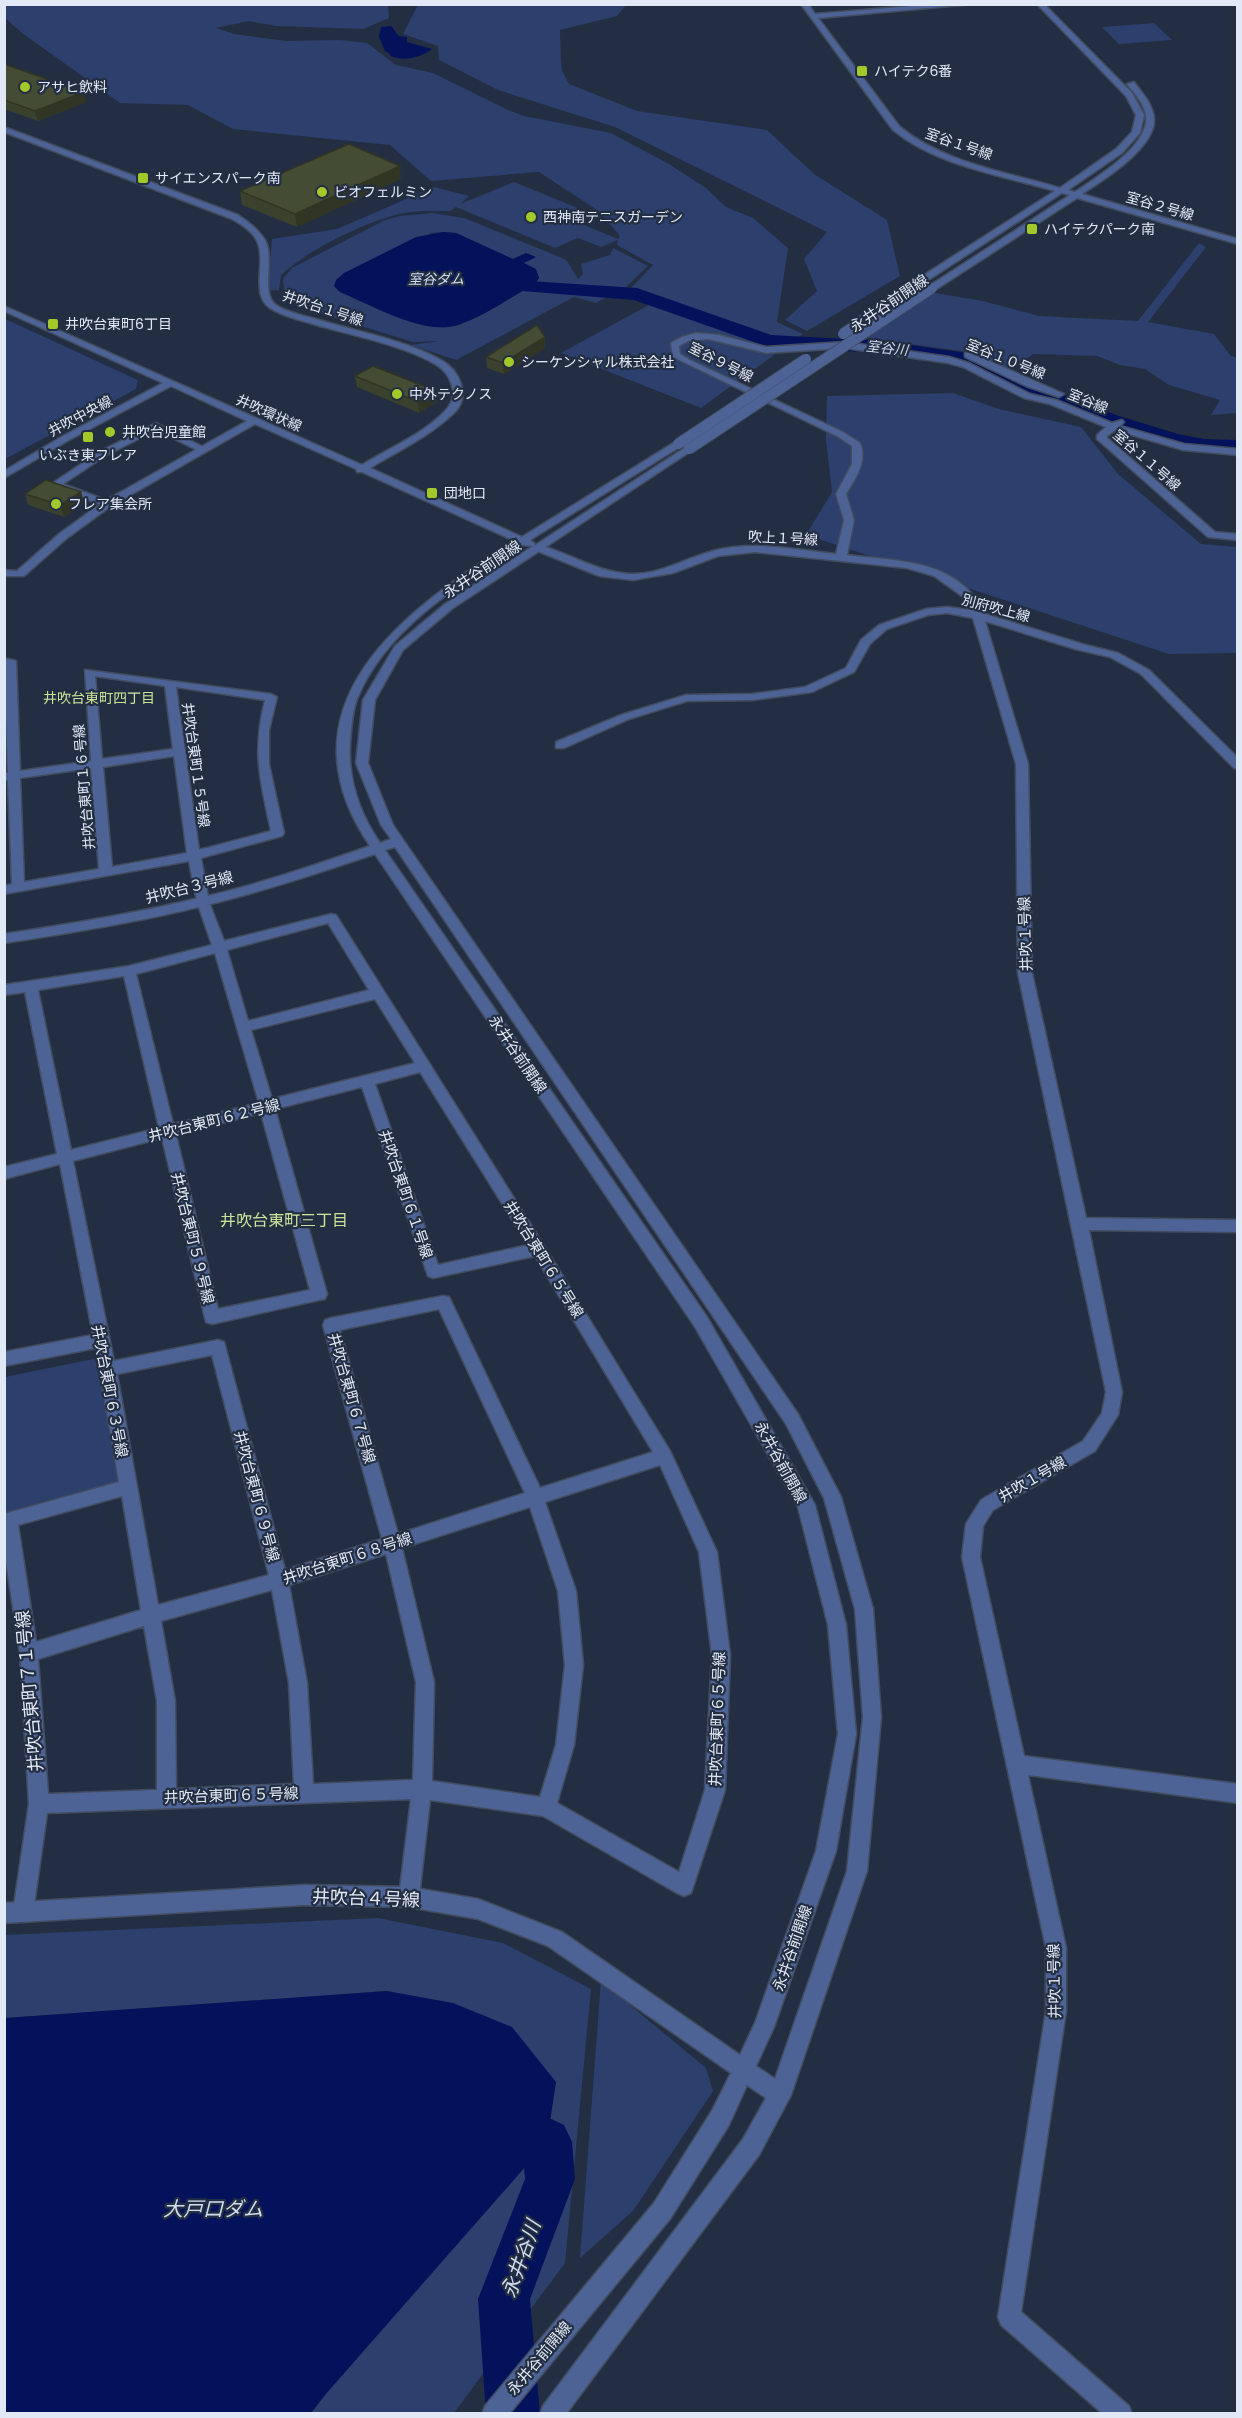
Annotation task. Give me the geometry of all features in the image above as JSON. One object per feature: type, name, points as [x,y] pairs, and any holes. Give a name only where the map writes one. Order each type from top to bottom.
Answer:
[{"type":"street","name":"室谷１号線","points":[[804,4],[896,128],[911,142],[961,161],[1076,195]]},
{"type":"street","points":[[813,16],[969,4]]},
{"type":"street","name":"永井谷前開線","points":[[493,2414],[662,2211],[721,2117],[764,2027],[826,1851],[847,1734],[837,1625],[806,1505],[701,1322],[365,830],[345,777],[346,731],[351,699],[376,657],[417,615],[465,579],[678,444],[916,284],[1119,152],[1136,133],[1140,115],[1130,95],[1040,4]]},
{"type":"street","points":[[1076,28],[1114,67]]},
{"type":"street","name":"永井谷前開線","points":[[551,2414],[751,2147],[780,2095],[857,1871],[872,1717],[864,1609],[832,1497],[792,1419],[387,825],[362,763],[369,700],[399,648],[449,606],[1119,165],[1148,135],[1151,114],[1143,99],[1122,74]]},
{"type":"street","name":"井吹台１号線","points":[[4,129],[234,217],[250,226],[263,240],[264,296],[273,306],[294,315],[420,353],[441,363],[455,379],[459,393],[453,410],[427,430],[360,470]]},
{"type":"street","name":"室谷２号線","points":[[1076,195],[1238,242]]},
{"type":"street","name":"井吹環状線","points":[[4,309],[360,470],[524,541]]},
{"type":"street","name":"室谷９号線","points":[[841,557],[849,520],[841,494],[853,474],[860,454],[857,445],[840,434],[687,362],[676,355],[674,345],[682,339],[695,335],[711,336],[768,350],[804,343],[832,345],[949,360],[966,365]]},
{"type":"street","name":"室谷１０号線","points":[[804,343],[849,338],[970,356],[1029,384],[1123,419]]},
{"type":"street","name":"室谷線","points":[[966,365],[1027,396],[1053,402],[1114,427],[1123,419],[1168,433],[1200,439],[1238,442]]},
{"type":"street","name":"井吹中央線","points":[[4,475],[66,438],[170,383]]},
{"type":"street","points":[[4,573],[20,574],[63,536],[107,504],[254,421]]},
{"type":"street","points":[[107,504],[55,485],[102,454],[156,426],[202,449]]},
{"type":"street","name":"室谷１１号線","points":[[1238,452],[1183,447],[1114,427],[1100,437],[1212,535],[1238,537]]},
{"type":"street","name":"吹上１号線","points":[[524,541],[603,574],[633,577],[669,571],[716,554],[755,549],[908,565],[938,574],[966,594],[978,615]]},
{"type":"street","name":"別府吹上線","points":[[560,745],[625,717],[686,698],[752,697],[808,690],[850,670],[865,642],[884,627],[926,612],[947,610],[978,615],[1079,647],[1114,655],[1145,672],[1238,765]]},
{"type":"street","name":"井吹１号線","points":[[978,615],[1022,764],[1025,973],[1114,1392],[1110,1415],[1089,1446],[987,1505],[975,1524],[971,1557],[1056,1948],[1056,2011],[1009,2317],[1121,2414]]},
{"type":"street","points":[[4,661],[10,662],[9,776],[18,887]]},
{"type":"street","name":"井吹台東町１６号線","points":[[106,873],[89,672],[170,683]]},
{"type":"street","name":"井吹台東町１５号線","points":[[194,856],[279,833],[263,764],[263,730],[272,698],[170,683],[194,856],[204,902]]},
{"type":"street","points":[[9,776],[178,752]]},
{"type":"street","name":"井吹台３号線","points":[[4,939],[121,920],[204,902],[317,870],[399,841]]},
{"type":"street","points":[[4,890],[194,856]]},
{"type":"street","name":"井吹台東町５９号線","points":[[129,971],[212,1317],[319,1294],[267,1107],[204,902]]},
{"type":"street","name":"井吹台東町６５号線","points":[[39,1804],[422,1789],[546,1807],[684,1886],[715,1790],[721,1654],[708,1552],[664,1456],[538,1249],[331,918],[220,948]]},
{"type":"street","points":[[4,990],[129,971],[220,948]]},
{"type":"street","name":"井吹台東町６３号線","points":[[31,986],[100,1340],[108,1369],[166,1701],[167,1798]]},
{"type":"street","points":[[243,1027],[378,993]]},
{"type":"street","name":"井吹台東町６２号線","points":[[4,1173],[424,1066]]},
{"type":"street","name":"井吹台東町６１号線","points":[[367,1081],[433,1272],[538,1249]]},
{"type":"street","points":[[1080,1224],[1238,1227]]},
{"type":"street","name":"井吹台東町６７号線","points":[[410,1897],[422,1789],[425,1682],[392,1543],[331,1325],[443,1302],[536,1499],[567,1591],[574,1665],[565,1745],[546,1807]]},
{"type":"street","points":[[4,1359],[100,1340]]},
{"type":"street","name":"井吹台東町６９号線","points":[[108,1369],[218,1347],[279,1580],[298,1683],[304,1793]]},
{"type":"street","name":"井吹台東町６８号線","points":[[29,1653],[151,1615],[279,1580],[664,1456]]},
{"type":"street","name":"井吹台東町７１号線","points":[[14,1913],[39,1804],[29,1653],[9,1520],[128,1487]]},
{"type":"street","points":[[1016,1764],[1238,1794]]},
{"type":"street","name":"井吹台４号線","points":[[14,1913],[304,1895],[410,1897],[478,1909],[555,1940],[780,2095]]},
{"type":"shaded area","points":[[5,4],[388,5],[389,18],[363,29],[276,26],[249,21],[216,28],[234,34],[286,41],[340,40],[367,43],[396,65],[433,73],[524,116],[611,133],[669,164],[706,188],[726,207],[753,218],[788,248],[777,322],[803,334],[701,408],[561,353],[656,301],[631,288],[653,265],[617,245],[618,240],[601,247],[578,238],[555,248],[456,207],[450,211],[418,211],[399,214],[353,231],[306,256],[281,275],[279,290],[267,291],[272,239],[337,229],[434,187],[469,196],[460,204],[514,182],[590,213],[574,221],[618,239],[620,236],[600,212],[539,172],[431,181],[390,145],[233,129],[188,105],[120,103],[22,33],[5,18]]},
{"type":"shaded area","points":[[418,5],[626,5],[617,16],[560,30],[562,71],[569,84],[637,111],[767,130],[814,174],[887,220],[900,276],[807,331],[785,320],[817,291],[804,259],[827,232],[615,127],[498,90],[439,60],[438,46],[403,34]]},
{"type":"shaded area","points":[[1154,23],[1172,40],[1119,44],[1102,27]]},
{"type":"shaded area","points":[[433,213],[464,218],[560,257],[567,261],[578,279],[583,274],[581,264],[610,255],[613,248],[648,266],[627,286],[596,303],[574,297],[456,360],[411,345],[439,341],[413,342],[303,308],[285,298],[283,279],[292,268],[385,220]],"holes":[[[431,233],[456,233],[513,259],[526,253],[535,257],[523,263],[535,283],[478,317],[458,325],[444,327],[429,326],[398,318],[340,292],[334,286]]]},
{"type":"shaded area","points":[[1199,243],[1206,247],[1148,322],[1214,334],[1231,356],[1237,358],[1237,413],[1211,415],[1220,400],[1169,385],[1145,369],[1120,365],[1097,356],[1033,354],[1016,367],[1008,369],[969,352],[866,338],[935,293],[983,301],[1039,316],[1138,321]]},
{"type":"shaded area","points":[[5,319],[138,380],[136,389],[5,459]]},
{"type":"shaded area","points":[[953,393],[999,409],[1081,427],[1118,474],[1201,544],[1237,547],[1237,655],[1235,653],[1169,654],[806,535],[832,492],[826,440],[827,396]]},
{"type":"shaded area","points":[[98,1358],[119,1484],[5,1518],[5,1377]]},
{"type":"shaded area","points":[[378,1918],[503,1943],[591,1989],[565,2263],[454,2413],[311,2413],[325,2395],[387,1991],[5,2018],[4,1935]]},
{"type":"shaded area","points":[[601,1981],[706,2068],[713,2091],[633,2211],[580,2258]]},
{"type":"water","points":[[391,26],[399,36],[407,37],[407,42],[432,49],[413,58],[401,59],[391,56],[385,51],[379,37],[381,27]]},
{"type":"water","name":"室谷ダム","points":[[443,232],[456,233],[513,259],[526,253],[536,257],[524,263],[536,269],[539,278],[536,283],[478,317],[458,325],[444,327],[429,326],[398,318],[340,292],[334,286],[336,280],[344,273],[416,237]]},
{"type":"water","name":"大戸口ダム","points":[[387,1991],[453,2003],[512,2027],[556,2082],[547,2142],[311,2413],[5,2413],[5,2018]]},
{"type":"building","name":"アサヒ飲料","points":[[4,64],[84,92],[35,111],[4,100]]},
{"type":"building","points":[[349,144],[400,166],[295,214],[240,191]]},
{"type":"building","points":[[537,325],[545,337],[503,363],[486,357]]},
{"type":"building","points":[[373,366],[436,391],[418,402],[355,376]]},
{"type":"building","points":[[46,480],[81,492],[60,505],[25,494]]},
{"type":"waterway","name":"室谷川","points":[[529,287],[637,294],[768,341],[883,347],[967,359],[1019,385],[1108,420],[1174,440],[1204,446],[1238,447]]},
{"type":"waterway","name":"永井谷川","points":[[513,2414],[504,2299],[550,2179],[547,2142]]},
{"type":"place","name":"ハイテク6番","points":[[862,71]]},
{"type":"place","name":"アサヒ飲料","points":[[25,87]]},
{"type":"place","name":"サイエンスパーク南","points":[[143,178]]},
{"type":"place","name":"ビオフェルミン","points":[[322,192]]},
{"type":"place","name":"西神南テニスガーデン","points":[[531,217]]},
{"type":"place","name":"ハイテクパーク南","points":[[1032,229]]},
{"type":"place","name":"井吹台東町6丁目","points":[[53,324]]},
{"type":"place","name":"シーケンシャル株式会社","points":[[509,362]]},
{"type":"place","name":"中外テクノス","points":[[397,394]]},
{"type":"place","name":"井吹台児童館","points":[[110,432]]},
{"type":"place","name":"いぶき東フレア","points":[[88,437]]},
{"type":"place","name":"団地口","points":[[432,493]]},
{"type":"place","name":"フレア集会所","points":[[56,504]]},
{"type":"district","name":"井吹台東町四丁目","points":[[99,698]]},
{"type":"district","name":"井吹台東町三丁目","points":[[284,1220]]}]
